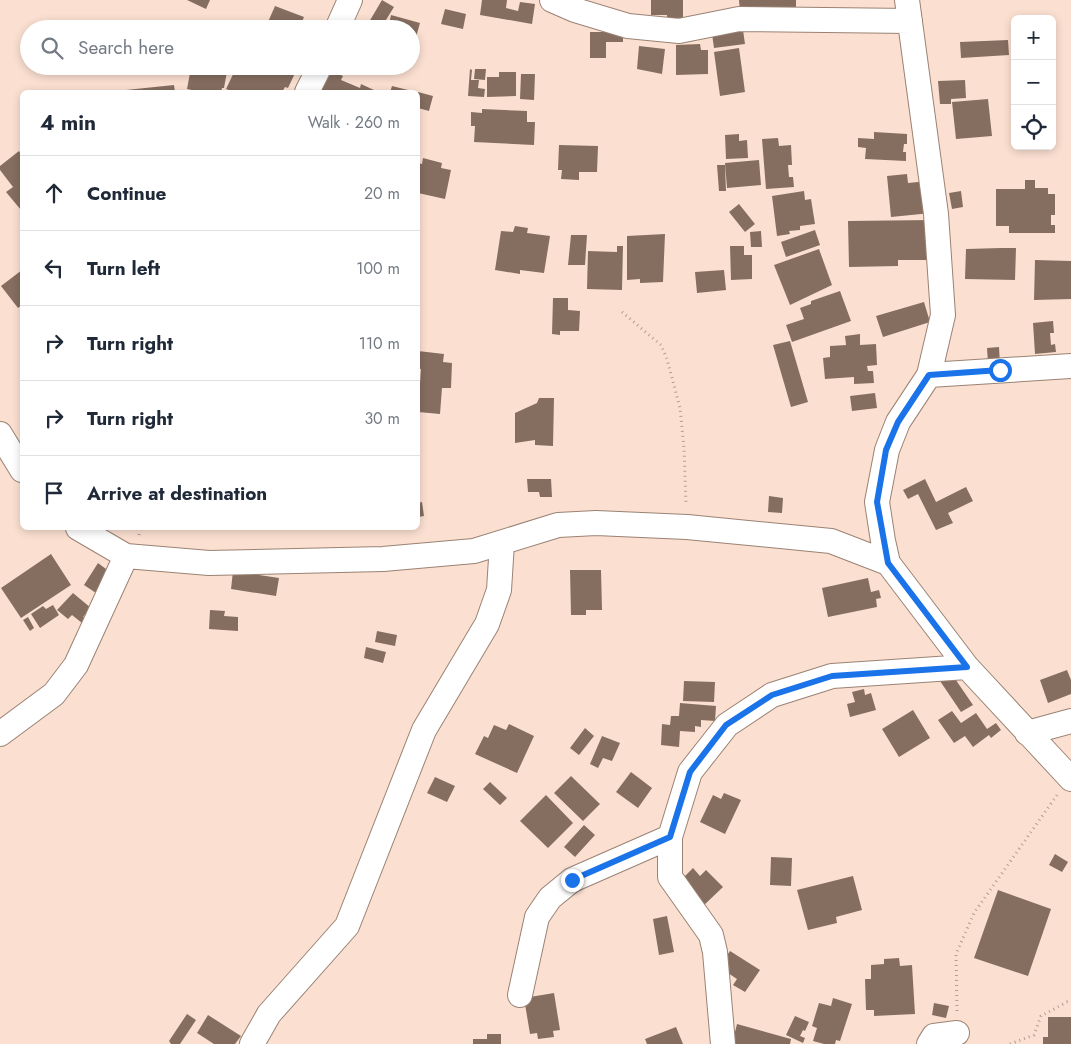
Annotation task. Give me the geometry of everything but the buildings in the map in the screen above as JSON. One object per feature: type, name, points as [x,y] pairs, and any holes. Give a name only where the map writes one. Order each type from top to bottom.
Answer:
[{"type":"street","points":[[341,20],[350,0]]},
{"type":"street","points":[[552,0],[575,10],[628,26],[679,31],[739,19],[909,11],[936,214],[943,315],[929,375],[898,422],[886,450],[877,502],[888,563],[967,667],[1070,779]]},
{"type":"street","points":[[308,90],[316,75]]},
{"type":"street","points":[[929,375],[1071,366]]},
{"type":"street","points":[[0,434],[20,467]]},
{"type":"street","points":[[81,530],[126,556],[210,564],[384,559],[474,551],[558,525],[596,522],[687,528],[831,542],[888,563]]},
{"type":"street","points":[[252,1044],[269,1014],[347,926],[424,730],[487,624],[499,590],[502,543]]},
{"type":"street","points":[[0,734],[54,694],[76,665],[126,556]]},
{"type":"street","points":[[723,1044],[715,952],[711,935],[670,878],[670,837],[690,772],[726,725],[772,695],[832,676],[967,667]]},
{"type":"street","points":[[1027,733],[1071,721]]},
{"type":"street","points":[[520,995],[537,917],[550,898],[572,880],[670,837]]},
{"type":"street","points":[[929,1044],[934,1036],[957,1033]]},
{"type":"path","points":[[622,312],[661,345],[667,359],[680,408],[684,448],[687,528]]},
{"type":"path","points":[[957,1033],[956,954],[974,913],[1070,779]]},
{"type":"path","points":[[1010,1044],[1034,1035],[1041,1016],[1067,1002],[1071,1003]]},
{"type":"route","points":[[572,880],[670,837],[690,772],[726,725],[772,695],[832,676],[967,667],[888,563],[877,502],[886,450],[898,422],[929,375],[1000,370]]}]
